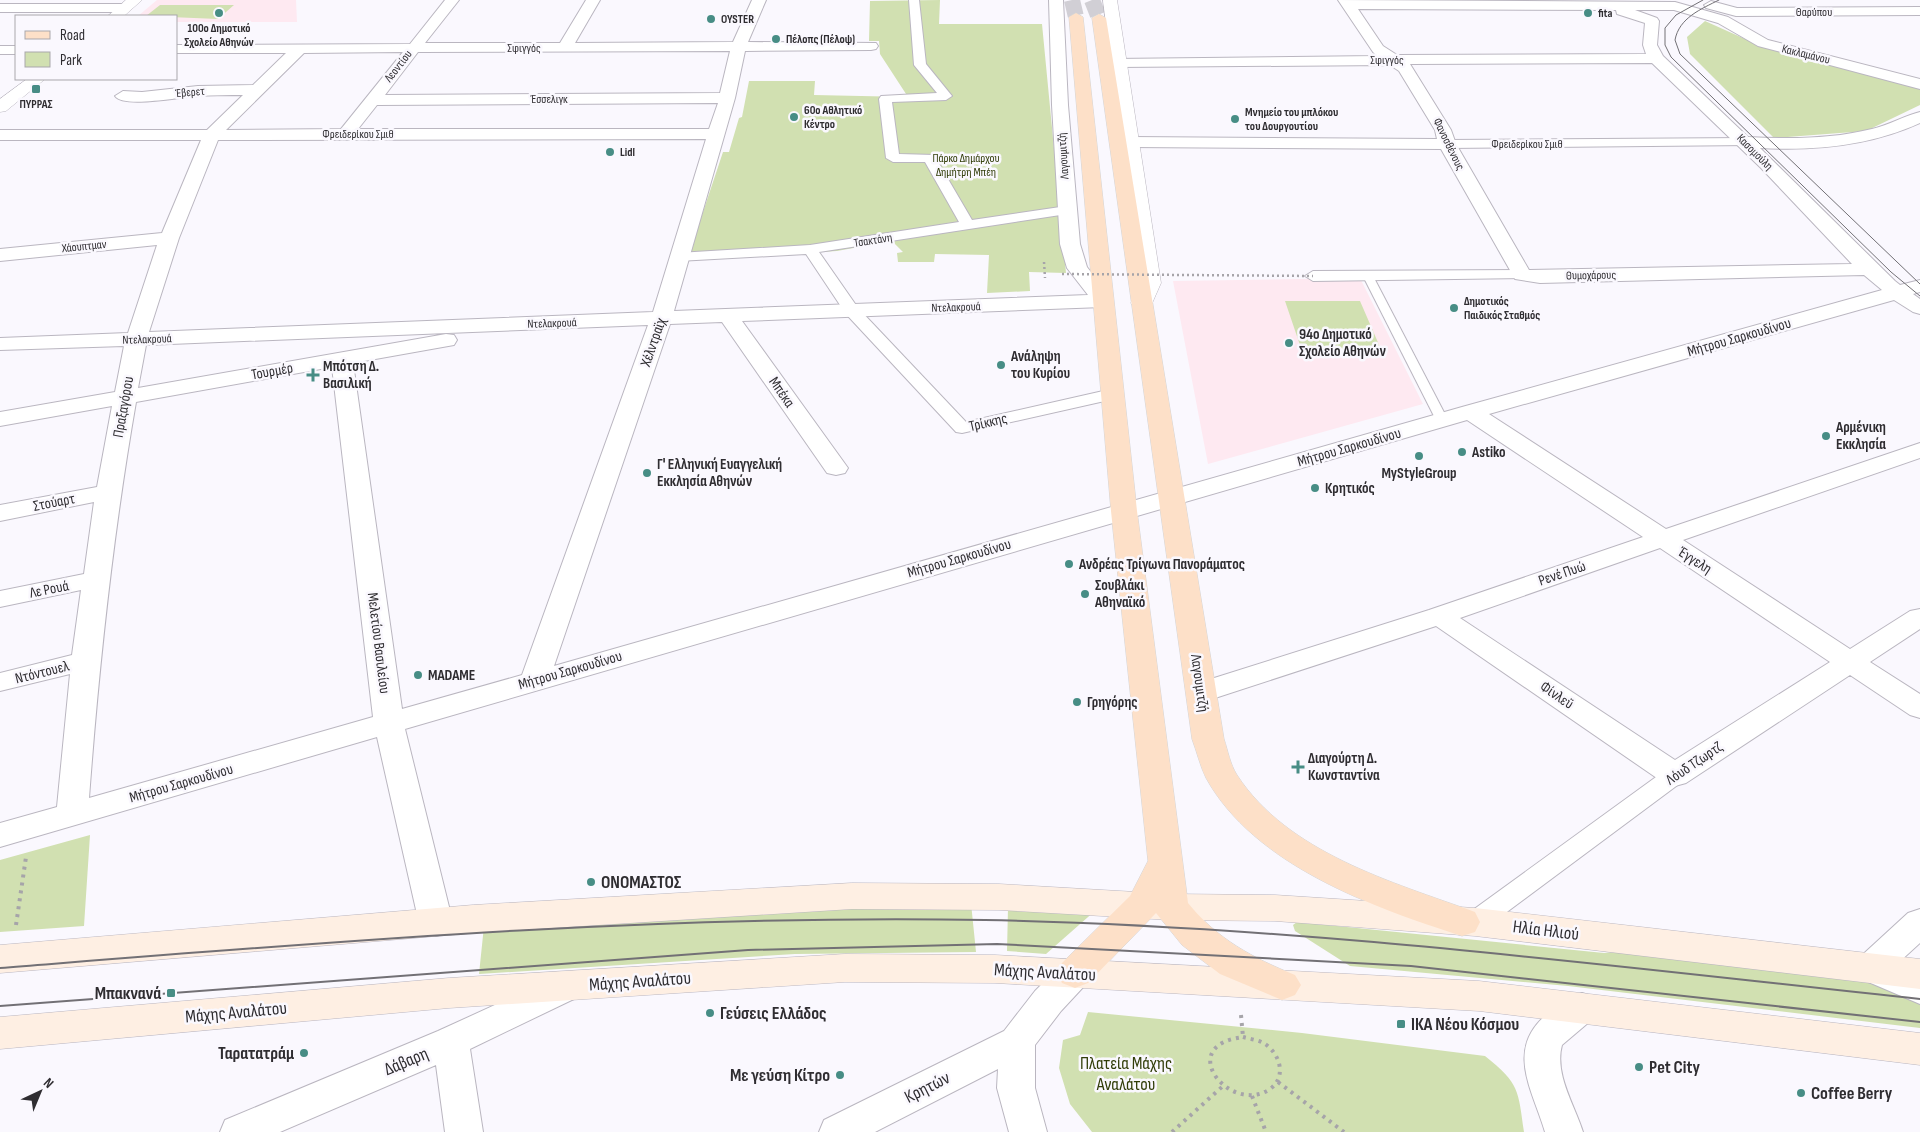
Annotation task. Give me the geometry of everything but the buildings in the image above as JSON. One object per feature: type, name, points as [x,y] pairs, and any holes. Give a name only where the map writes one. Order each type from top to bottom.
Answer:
[{"type":"main road","name":"Λαγουμιτζή","points":[[1075,973],[1157,906],[1165,862],[1124,511],[1076,17]]},
{"type":"main road","name":"Λαγουμιτζή","points":[[1099,18],[1208,739],[1222,778],[1249,813],[1281,840],[1330,868],[1388,894],[1469,922]]},
{"type":"main road","points":[[0,959],[436,924],[473,919],[852,896],[1000,897],[1157,906],[1215,954],[1241,970],[1282,985],[1479,996],[1920,1049]]},
{"type":"main road","name":"Ηλία Ηλιού","points":[[1157,906],[1275,908],[1469,922],[1920,974]]},
{"type":"main road","name":"Μάχης Αναλάτου","points":[[0,1033],[449,993],[845,968],[995,969],[1282,985]]},
{"type":"street","name":"Λεοντίου","points":[[346,134],[412,48],[452,0]]},
{"type":"street","points":[[565,47],[592,0]]},
{"type":"street","name":"Χέλντραϊχ","points":[[534,681],[661,319],[727,98],[739,46],[759,0]]},
{"type":"street","points":[[914,0],[920,65],[946,96],[885,100],[893,158],[929,158],[968,225]]},
{"type":"street","name":"Λαγουμιτζή","points":[[1056,0],[1070,244],[1077,268],[1103,301]]},
{"type":"street","name":"Λαγουμιτζή","points":[[1110,0],[1150,283],[1142,303]]},
{"type":"street","points":[[1729,16],[1756,0]]},
{"type":"street","points":[[1904,0],[1920,11]]},
{"type":"street","points":[[1347,3],[1560,3],[1601,6],[1652,20],[1650,45],[1656,58]]},
{"type":"street","name":"Φανοσθένους","points":[[1347,3],[1378,49],[1405,68],[1443,130],[1446,144],[1522,275]]},
{"type":"street","name":"Κακλαμάνου","points":[[1601,6],[1675,6],[1699,4],[1729,16],[1763,43],[1920,84]]},
{"type":"street","points":[[0,8],[125,8]]},
{"type":"street","name":"Θαρύπου","points":[[1729,16],[1920,11]]},
{"type":"street","name":"Σφιγγός","points":[[178,49],[871,46]]},
{"type":"street","name":"Πραξαγόρου","points":[[72,814],[85,661],[108,492],[136,339],[169,238],[211,135],[299,49]]},
{"type":"street","name":"Σφιγγός","points":[[1118,57],[1378,49]]},
{"type":"street","points":[[0,50],[15,50]]},
{"type":"street","name":"Σφιγγός","points":[[1118,57],[1394,60],[1656,58]]},
{"type":"street","name":"Κασομούλη","points":[[1656,58],[1746,142],[1870,269],[1896,293],[1920,308]]},
{"type":"street","points":[[0,107],[36,80]]},
{"type":"street","name":"Έβερετ","points":[[123,96],[142,97],[198,91],[258,90]]},
{"type":"street","name":"Έσσελιγκ","points":[[372,100],[727,98]]},
{"type":"street","name":"Φρειδερίκου Σμιθ","points":[[1130,142],[1446,144],[1746,142],[1847,139],[1896,128],[1920,117]]},
{"type":"street","name":"Φρειδερίκου Σμιθ","points":[[0,135],[716,134]]},
{"type":"street","name":"Τσακτάνη","points":[[678,257],[810,249],[1067,210]]},
{"type":"street","name":"Χάουπτμαν","points":[[0,254],[169,238]]},
{"type":"street","points":[[810,249],[852,311]]},
{"type":"street","name":"Θυμοχάρους","points":[[1312,276],[1540,276],[1870,269]]},
{"type":"street","name":"Μήτρου Σαρκουδίνου","points":[[0,835],[1442,420],[1920,286]]},
{"type":"street","name":"Ντελακρουά","points":[[0,344],[1103,301]]},
{"type":"street","name":"Τρίκκης","points":[[852,311],[962,428],[1112,394]]},
{"type":"street","name":"Μπέκα","points":[[728,316],[836,468]]},
{"type":"street","name":"Τουρμέρ","points":[[0,419],[545,323]]},
{"type":"street","name":"Μελετίου Βασιλείου","points":[[342,359],[389,723],[436,924]]},
{"type":"street","name":"Έγγελη","points":[[1470,412],[1920,708]]},
{"type":"street","name":"Ρενέ Πυώ","points":[[1202,692],[1439,616],[1920,450]]},
{"type":"street","name":"Στούαρτ","points":[[0,513],[108,492]]},
{"type":"street","name":"Λε Ρουά","points":[[0,599],[97,579]]},
{"type":"street","name":"Φίνλεϋ","points":[[1439,616],[1675,775]]},
{"type":"street","name":"Λόυδ Τζωρτζ","points":[[1469,922],[1675,775],[1920,616]]},
{"type":"street","name":"Ντόντουελ","points":[[0,682],[85,661]]},
{"type":"street","points":[[1920,922],[1871,968],[1920,990]]},
{"type":"street","points":[[1028,1132],[1016,1088],[1017,1042],[1048,1001],[1075,973]]},
{"type":"street","name":"Δάβαρη","points":[[240,1132],[451,1042],[569,986]]},
{"type":"street","points":[[1564,1132],[1560,1115],[1548,1087],[1543,1066],[1545,1043],[1554,1031],[1582,1007]]},
{"type":"street","points":[[451,1042],[464,1132]]},
{"type":"street","name":"Κρητών","points":[[838,1132],[1017,1042]]},
{"type":"lane","points":[[1368,276],[1442,420]]},
{"type":"path","points":[[1062,274],[1312,276]]},
{"type":"path","points":[[16,922],[31,826]]},
{"type":"path","points":[[1237,1037],[1255,1040],[1266,1045],[1280,1063],[1281,1072],[1278,1082],[1271,1089],[1252,1096],[1232,1092],[1215,1078],[1210,1068],[1210,1058],[1214,1049],[1221,1042],[1237,1037]]},
{"type":"path","points":[[1278,1082],[1344,1132]]},
{"type":"path","points":[[1172,1132],[1223,1086]]},
{"type":"path","points":[[1252,1096],[1266,1132]]},
{"type":"shaded area","name":"100ο Δημοτικό Σχολείο Αθηνών","points":[[157,0],[296,0],[297,22],[178,22],[178,15],[139,15]]},
{"type":"shaded area","name":"94ο Δημοτικό Σχολείο Αθηνών","points":[[1360,278],[1423,404],[1208,464],[1173,281]]},
{"type":"green space","name":"Πάρκο Δημάρχου Δημήτρη Μπέη","points":[[940,0],[939,24],[1042,24],[1066,273],[1029,272],[1030,291],[987,293],[989,255],[935,254],[934,262],[898,262],[897,253],[903,252],[892,241],[837,251],[687,260],[723,152],[729,152],[739,118],[742,117],[749,81],[815,81],[814,95],[908,97],[880,54],[879,41],[869,41],[870,1]]},
{"type":"green space","points":[[160,5],[234,5],[218,19],[178,17],[178,15],[147,15]]},
{"type":"green space","points":[[1705,21],[1754,43],[1920,85],[1920,105],[1866,131],[1774,138],[1690,54],[1687,37]]},
{"type":"green space","points":[[1285,301],[1360,301],[1383,354],[1303,354]]},
{"type":"green space","points":[[90,835],[84,926],[0,932],[0,860]]},
{"type":"green space","points":[[971,903],[976,952],[795,954],[479,974],[484,926]]},
{"type":"green space","points":[[1008,908],[1096,910],[1046,954],[1007,951]]},
{"type":"green space","points":[[1297,922],[1604,953],[1633,950],[1868,978],[1920,1000],[1920,1028],[1568,986],[1350,966],[1295,931],[1293,925]]},
{"type":"green space","name":"Πλατεία Μάχης Αναλάτου","points":[[1088,1012],[1302,1033],[1485,1056],[1511,1081],[1518,1097],[1524,1132],[1092,1132],[1070,1104],[1059,1068],[1063,1040],[1080,1035]]},
{"type":"tunnel","points":[[1072,0],[1076,17]]},
{"type":"tunnel","points":[[1092,0],[1099,18]]},
{"type":"tram line","points":[[1703,0],[1676,15],[1665,28],[1665,45],[1671,57],[1891,272],[1920,296]]},
{"type":"tram line","points":[[1719,0],[1692,15],[1681,26],[1675,40],[1680,54],[1920,284]]},
{"type":"tram line","points":[[0,968],[369,940],[615,926],[738,921],[985,920],[1219,930],[1336,939],[1570,961],[1920,999]]},
{"type":"tram line","points":[[0,1006],[748,950],[997,944],[1411,966],[1920,1022]]},
{"type":"place","name":"100ο Δημοτικό Σχολείο Αθηνών","points":[[219,13]]},
{"type":"place","name":"fita","points":[[1588,13]]},
{"type":"place","name":"OYSTER","points":[[711,19]]},
{"type":"place","name":"Πέλοπς (Πέλοψ)","points":[[776,39]]},
{"type":"place","name":"ΠΥΡΡΑΣ","points":[[36,89]]},
{"type":"place","name":"60ο Αθλητικό Κέντρο","points":[[794,117]]},
{"type":"place","name":"Μνημείο του μπλόκου του Δουργουτίου","points":[[1235,119]]},
{"type":"place","name":"Lidl","points":[[610,152]]},
{"type":"place","name":"Δημοτικός Παιδικός Σταθμός","points":[[1454,308]]},
{"type":"place","name":"94ο Δημοτικό Σχολείο Αθηνών","points":[[1289,343]]},
{"type":"place","name":"Ανάληψη του Κυρίου","points":[[1001,365]]},
{"type":"place","name":"Μπότση Δ. Βασιλική","points":[[313,375]]},
{"type":"place","name":"Αρμένικη Εκκλησία","points":[[1826,436]]},
{"type":"place","name":"Astiko","points":[[1462,452]]},
{"type":"place","name":"MyStyleGroup","points":[[1419,456]]},
{"type":"place","name":"Γ' Ελληνική Ευαγγελική Εκκλησία Αθηνών","points":[[647,473]]},
{"type":"place","name":"Κρητικός","points":[[1315,488]]},
{"type":"place","name":"Ανδρέας Τρίγωνα Πανοράματος","points":[[1069,564]]},
{"type":"place","name":"Σουβλάκι Αθηναϊκό","points":[[1085,594]]},
{"type":"place","name":"MADAME","points":[[418,675]]},
{"type":"place","name":"Γρηγόρης","points":[[1077,702]]},
{"type":"place","name":"Διαγούρτη Δ. Κωνσταντίνα","points":[[1298,767]]},
{"type":"place","name":"ΟΝΟΜΑΣΤΟΣ","points":[[591,882]]},
{"type":"place","name":"Μπακνανά","points":[[171,993]]},
{"type":"place","name":"Γεύσεις Ελλάδος","points":[[710,1013]]},
{"type":"place","name":"ΙΚΑ Νέου Κόσμου","points":[[1401,1024]]},
{"type":"place","name":"Ταρατατράμ","points":[[304,1053]]},
{"type":"place","name":"Pet City","points":[[1639,1067]]},
{"type":"place","name":"Με γεύση Κίτρο","points":[[840,1075]]},
{"type":"place","name":"Coffee Berry","points":[[1801,1093]]}]
